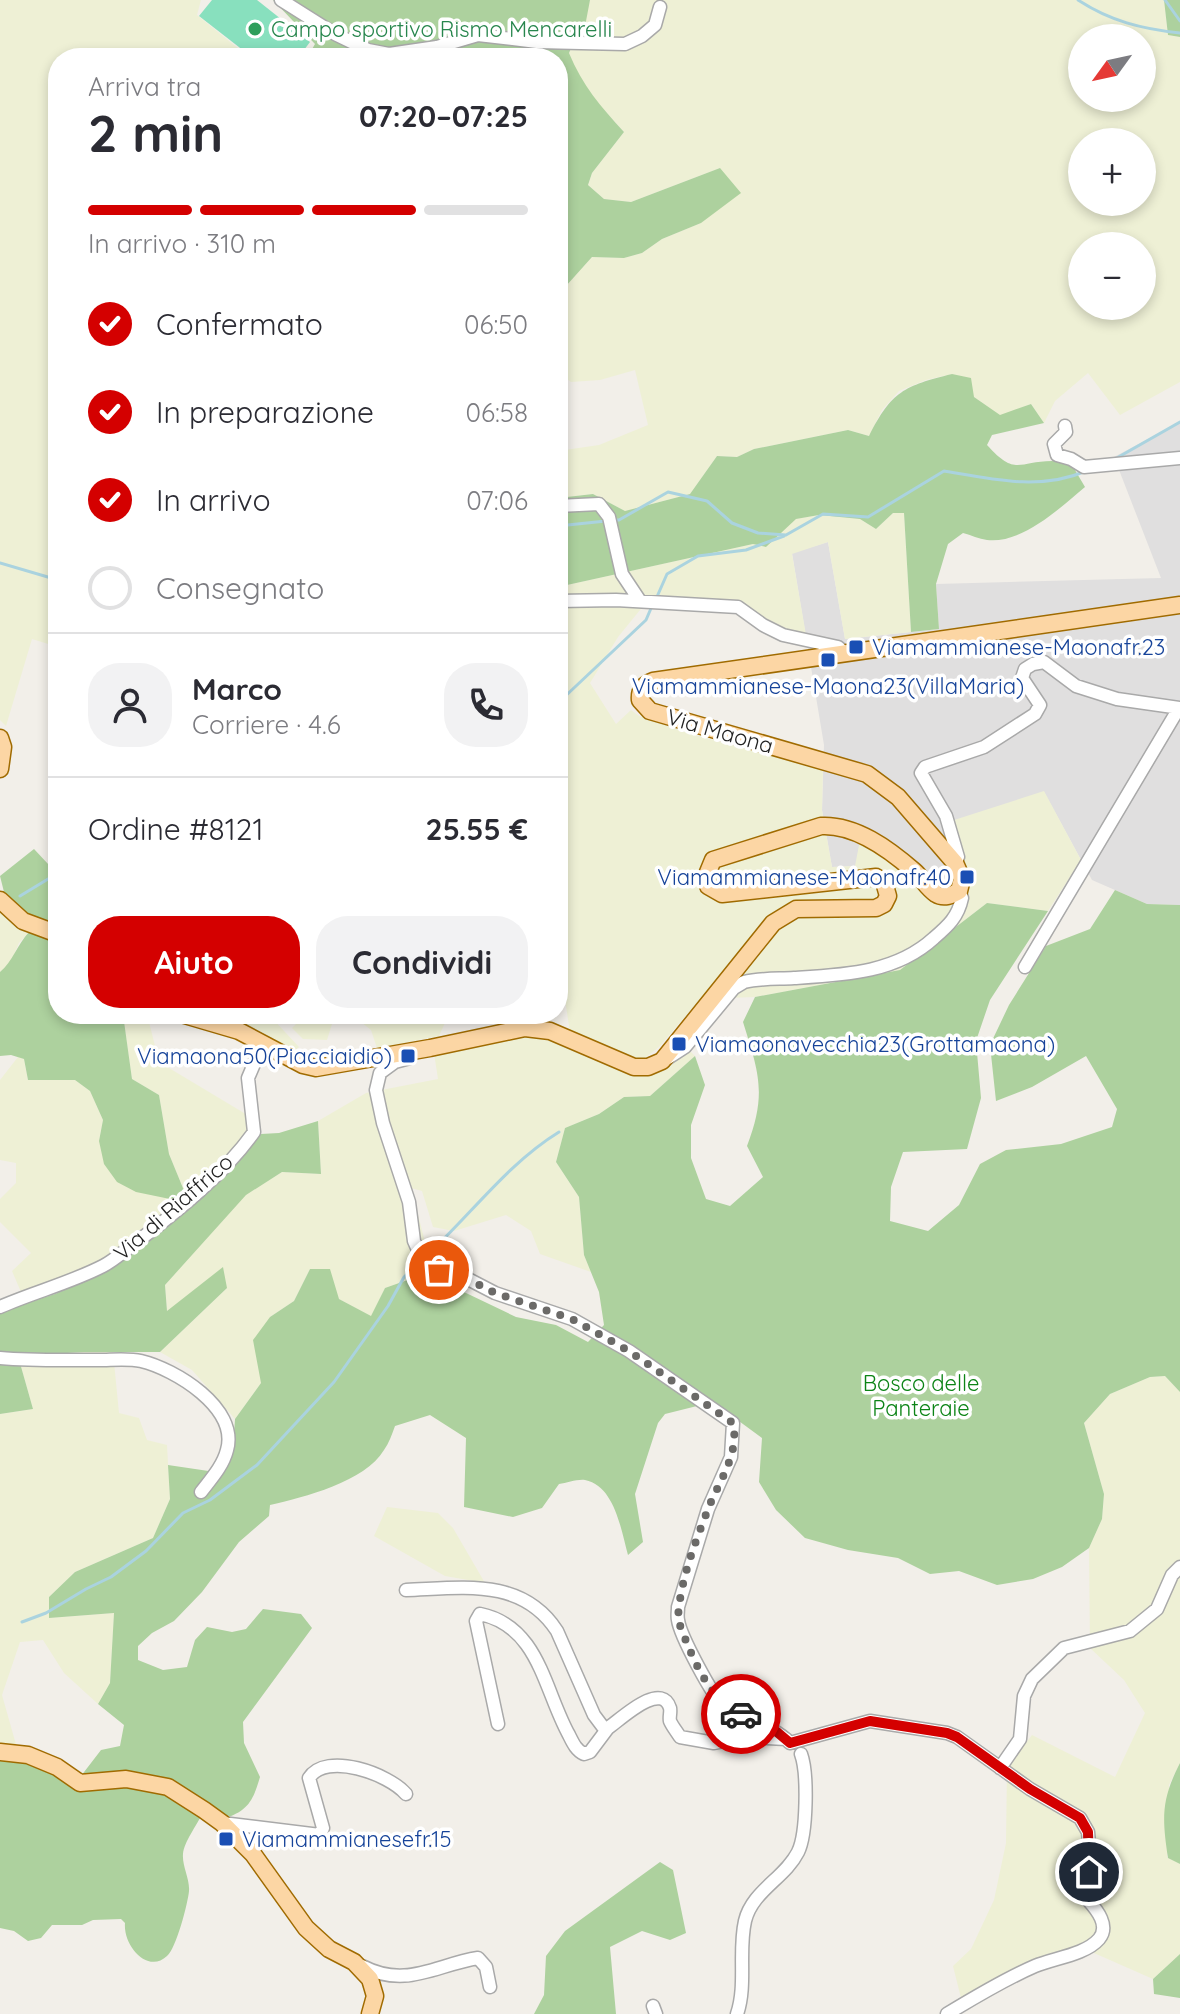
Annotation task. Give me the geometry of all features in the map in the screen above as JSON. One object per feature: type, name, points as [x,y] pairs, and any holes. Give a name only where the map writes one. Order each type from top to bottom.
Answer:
[{"type":"main road","name":"Via Maona","points":[[955,863],[898,797],[867,774],[650,711],[640,700],[643,688],[653,681],[1180,605]]},
{"type":"main road","points":[[0,738],[3,747],[0,769]]},
{"type":"main road","points":[[215,1024],[239,1031],[303,1065],[316,1068],[525,1028],[550,1031],[634,1067],[648,1067],[662,1061],[773,923],[796,909],[876,908],[884,904],[888,896],[884,882],[876,877],[722,894],[708,886],[706,877],[713,860],[821,826],[839,825],[899,858],[938,895],[948,896],[959,891],[962,879],[955,863]]},
{"type":"main road","points":[[0,900],[23,921],[48,930]]},
{"type":"main road","points":[[0,1752],[28,1755],[57,1767],[80,1783],[126,1779],[168,1787],[222,1823],[253,1854],[306,1928],[329,1949],[354,1962],[370,1979],[375,1996],[370,2014]]},
{"type":"street","points":[[281,0],[303,16],[364,48]]},
{"type":"street","points":[[430,48],[478,35],[537,42],[625,44],[655,25],[660,7]]},
{"type":"street","points":[[1065,426],[1066,432],[1054,444],[1057,455],[1084,467],[1180,458]]},
{"type":"street","points":[[568,506],[599,504],[609,517],[622,574],[640,601]]},
{"type":"street","points":[[568,601],[640,601],[738,607],[783,635],[838,647],[845,653]]},
{"type":"street","points":[[955,863],[958,857],[946,816],[921,773],[925,767],[984,747],[1035,714],[1040,705],[1022,678],[1025,669],[1044,662],[1076,686],[1117,699],[1179,708],[1025,967]]},
{"type":"street","points":[[662,1061],[685,1047],[734,988],[744,982],[883,968],[901,962],[927,945],[953,921],[962,898],[959,891]]},
{"type":"street","name":"Via di Riaffrico","points":[[0,1307],[77,1279],[107,1264],[177,1209],[244,1146],[254,1132],[248,1078],[263,1043]]},
{"type":"street","points":[[430,1048],[387,1067],[380,1073],[376,1090],[383,1123],[409,1202],[414,1241],[423,1261],[495,1293],[572,1319],[629,1351],[733,1423],[731,1457],[699,1535],[678,1607],[678,1620],[715,1697],[727,1708],[758,1721],[788,1741],[806,1758],[806,1804],[798,1852],[750,1905],[740,1961],[740,2004],[737,2014]]},
{"type":"street","points":[[0,1358],[138,1360],[171,1370],[207,1397],[219,1412],[227,1431],[228,1448],[221,1465],[201,1492]]},
{"type":"street","points":[[1000,1768],[1020,1739],[1024,1696],[1032,1679],[1064,1648],[1130,1631],[1157,1609],[1172,1575],[1180,1567]]},
{"type":"street","points":[[406,1590],[498,1590],[528,1602],[549,1619],[557,1631],[594,1715],[603,1727],[608,1728]]},
{"type":"street","points":[[498,1724],[476,1621],[480,1614],[494,1617],[529,1644],[564,1727],[579,1752],[584,1754],[590,1752],[608,1728],[643,1702],[656,1697],[664,1699],[670,1707],[670,1723],[680,1737],[714,1743],[746,1737],[788,1741],[856,1723],[879,1722],[957,1737],[1030,1789],[1070,1810],[1085,1823],[1089,1843],[1088,1900],[1100,1914],[1103,1929],[1099,1939],[1083,1950],[1035,1966],[947,2014]]},
{"type":"street","points":[[222,1823],[320,1835],[323,1828],[309,1778],[318,1769],[346,1766],[374,1773],[391,1780],[406,1794]]},
{"type":"street","points":[[354,1962],[381,1974],[414,1976],[478,1958],[486,1967],[490,1987]]},
{"type":"shaded area","points":[[1180,422],[1180,905],[1147,904],[1092,880],[1044,792],[965,876],[928,897],[860,841],[856,866],[832,867],[822,810],[824,745],[792,553],[828,542],[845,639],[939,629],[936,584],[1161,578],[1114,457]]},
{"type":"green space","points":[[0,0],[201,0],[197,15],[238,48],[48,48],[48,644],[32,639],[6,726],[0,720]]},
{"type":"green space","name":"Campo sportivo Rismo Mencarelli","points":[[212,0],[257,0],[310,42],[306,48],[240,48],[199,16]]},
{"type":"green space","points":[[273,0],[590,0],[583,37],[569,53],[593,95],[624,132],[592,173],[588,185],[604,199],[631,202],[720,168],[741,193],[701,223],[662,239],[642,253],[624,258],[592,257],[568,284],[568,48],[313,48],[315,44]]},
{"type":"green space","points":[[590,0],[1164,0],[1168,35],[1180,37],[1180,382],[1120,415],[1088,373],[1055,401],[1044,423],[1031,404],[1000,416],[974,397],[952,374],[899,391],[882,410],[869,436],[848,430],[754,449],[737,457],[717,456],[690,494],[625,511],[593,494],[568,497],[568,450],[599,445],[648,425],[635,370],[600,380],[568,380],[568,284],[592,257],[624,258],[642,253],[662,239],[701,223],[720,168],[631,202],[604,199],[588,185],[592,173],[624,132],[578,77],[569,53]]},
{"type":"green space","points":[[1164,0],[1180,0],[1180,37],[1168,35]]},
{"type":"green space","points":[[952,374],[971,378],[974,397],[1000,415],[1031,404],[1044,423],[992,435],[987,445],[1011,464],[1052,461],[1072,465],[1085,487],[1027,531],[1000,540],[987,540],[963,533],[948,544],[936,584],[939,629],[911,632],[904,513],[893,513],[876,529],[860,519],[819,515],[796,519],[766,547],[753,544],[568,585],[568,497],[593,494],[625,511],[690,494],[717,456],[737,457],[754,449],[848,430],[869,436],[893,400],[922,382]]},
{"type":"green space","points":[[893,513],[904,513],[911,632],[845,639],[828,542],[792,554],[806,635],[766,622],[741,601],[649,599],[618,637],[590,683],[616,724],[631,710],[639,716],[691,734],[823,769],[822,810],[832,867],[855,866],[860,840],[904,867],[928,897],[965,876],[951,821],[1044,791],[1081,860],[1048,911],[987,903],[900,970],[755,997],[700,999],[659,1047],[642,1060],[570,1032],[568,585],[753,544],[766,547],[795,519],[819,515],[860,519],[876,529]]},
{"type":"green space","points":[[34,849],[48,864],[48,1024],[124,1024],[132,1079],[159,1095],[169,1154],[185,1193],[170,1199],[136,1192],[117,1182],[104,1164],[99,1141],[103,1120],[90,1091],[75,1080],[28,1080],[24,1059],[0,1056],[0,972],[29,932],[24,914],[5,896],[0,876]]},
{"type":"green space","name":"Bosco delle Panteraie","points":[[1115,890],[1147,904],[1180,905],[1180,1392],[1165,1376],[1150,1377],[1110,1394],[1084,1423],[1104,1494],[1102,1519],[1089,1548],[1062,1567],[1033,1579],[997,1585],[959,1571],[930,1574],[898,1558],[848,1550],[805,1538],[776,1510],[759,1482],[762,1438],[713,1402],[665,1414],[658,1423],[635,1494],[643,1542],[628,1555],[610,1500],[595,1484],[585,1480],[559,1484],[542,1508],[513,1517],[464,1507],[466,1438],[430,1415],[395,1426],[386,1447],[375,1461],[349,1479],[316,1493],[270,1505],[269,1516],[239,1542],[202,1592],[174,1621],[152,1633],[138,1646],[138,1660],[163,1670],[187,1667],[195,1640],[207,1627],[232,1632],[246,1629],[263,1609],[301,1614],[312,1628],[243,1722],[244,1743],[260,1777],[248,1804],[223,1819],[165,1782],[81,1776],[101,1750],[120,1746],[124,1725],[98,1704],[110,1683],[114,1613],[49,1618],[49,1597],[75,1572],[153,1538],[170,1499],[168,1465],[222,1473],[233,1450],[235,1419],[261,1383],[253,1340],[270,1317],[294,1301],[310,1269],[330,1269],[339,1299],[371,1316],[385,1288],[416,1277],[466,1293],[516,1317],[556,1325],[588,1342],[604,1325],[599,1292],[584,1255],[579,1197],[556,1162],[565,1128],[599,1114],[624,1097],[650,1096],[695,1056],[705,1085],[691,1125],[691,1158],[706,1199],[730,1206],[763,1177],[747,1146],[759,1097],[757,1070],[743,1022],[755,997],[900,970],[987,903],[1048,911],[990,1000],[976,1041],[981,1098],[967,1149],[903,1152],[891,1187],[890,1221],[928,1231],[959,1205],[980,1164],[1006,1150],[1061,1144],[1112,1127],[1117,1109],[1086,1056],[1032,1087],[996,1101],[990,1045],[1009,1005],[1046,946],[1090,929]]},
{"type":"green space","points":[[0,911],[29,932],[19,943],[10,964],[0,972]]},
{"type":"green space","points":[[124,1024],[150,1024],[159,1062],[249,1116],[250,1136],[187,1197],[107,1258],[21,1292],[12,1271],[31,1253],[0,1222],[0,1199],[16,1183],[16,1163],[0,1160],[0,1080],[18,1057],[24,1059],[28,1080],[75,1080],[90,1091],[103,1120],[99,1141],[170,1199],[185,1193],[169,1154],[159,1095],[132,1079]]},
{"type":"green space","points":[[246,1024],[278,1024],[299,1047],[293,1053]]},
{"type":"green space","points":[[296,1024],[332,1024],[327,1040],[303,1039],[292,1028]]},
{"type":"green space","points":[[364,1024],[444,1024],[439,1036],[377,1048],[371,1030]]},
{"type":"green space","points":[[523,1036],[547,1037],[625,1068],[688,1049],[695,1056],[650,1096],[624,1097],[599,1114],[565,1128],[556,1162],[579,1197],[584,1255],[591,1272],[540,1254],[531,1231],[506,1215],[454,1231],[433,1227],[422,1191],[411,1188],[429,1257],[416,1277],[385,1288],[372,1317],[339,1299],[310,1269],[294,1301],[270,1317],[261,1383],[235,1419],[192,1370],[160,1352],[227,1288],[167,1311],[165,1285],[245,1195],[282,1172],[321,1174],[318,1121],[366,1093],[438,1079],[434,1053]]},
{"type":"green space","points":[[318,1121],[321,1174],[282,1172],[246,1195],[165,1285],[167,1311],[223,1267],[227,1288],[160,1352],[18,1356],[33,1409],[0,1414],[0,1311],[55,1294],[97,1274],[232,1166],[261,1134],[279,1133]]},
{"type":"green space","points":[[113,1352],[119,1413],[139,1418],[147,1440],[167,1445],[170,1499],[153,1538],[75,1572],[49,1597],[49,1618],[114,1613],[110,1683],[98,1704],[64,1673],[43,1640],[20,1642],[2,1695],[17,1748],[0,1748],[0,1414],[33,1409],[18,1356]]},
{"type":"green space","points":[[1165,1376],[1180,1392],[1180,1763],[1169,1785],[1167,1857],[1180,1864],[1180,1954],[1153,1979],[1078,1946],[962,2002],[953,1966],[971,1949],[994,1900],[1006,1843],[1007,1768],[1032,1735],[1115,1777],[1145,1713],[1124,1680],[1090,1648],[1089,1548],[1102,1519],[1104,1494],[1084,1423],[1110,1394],[1150,1377]]},
{"type":"green space","points":[[387,1507],[438,1513],[453,1528],[485,1583],[445,1576],[374,1536]]},
{"type":"green space","points":[[0,1757],[37,1763],[66,1783],[135,1785],[167,1794],[202,1814],[184,1849],[188,1897],[178,1936],[167,1956],[152,1962],[138,1955],[128,1940],[125,1923],[121,1919],[93,1920],[82,1925],[52,1925],[41,1938],[28,1941],[14,1931],[0,1928]]},
{"type":"green space","points":[[1180,1763],[1180,1864],[1168,1858],[1164,1820],[1169,1788]]},
{"type":"green space","points":[[660,1862],[673,1870],[686,1933],[670,1940],[642,1931],[610,1947],[616,2014],[534,2014],[544,1995],[546,1956],[565,1931]]},
{"type":"green space","points":[[1180,1954],[1180,1998],[1154,1994],[1153,1979]]},
{"type":"waterway","points":[[1078,0],[1127,23],[1180,33]]},
{"type":"waterway","points":[[1165,0],[1180,21]]},
{"type":"waterway","points":[[1115,459],[1180,422]]},
{"type":"waterway","points":[[613,520],[619,520],[668,492],[707,501],[732,523],[758,533],[786,535],[823,514],[868,517],[944,471],[1015,482],[1051,481],[1086,471]]},
{"type":"waterway","points":[[568,525],[606,521]]},
{"type":"waterway","points":[[656,599],[667,574],[698,556],[746,550],[784,536]]},
{"type":"waterway","points":[[0,563],[48,577]]},
{"type":"waterway","points":[[568,694],[646,620],[652,606]]},
{"type":"waterway","points":[[20,896],[48,879]]},
{"type":"waterway","points":[[426,1256],[522,1159],[559,1132]]},
{"type":"waterway","points":[[22,1622],[46,1613],[111,1577],[146,1551],[183,1513],[210,1500],[257,1465],[334,1382],[388,1306],[404,1277],[420,1262]]},
{"type":"way so far","points":[[439,1270],[572,1319],[629,1351],[733,1423],[731,1457],[695,1548],[678,1607],[678,1620],[715,1697],[727,1708],[741,1714]]},
{"type":"place","name":"Campo sportivo Rismo Mencarelli","points":[[255,29]]},
{"type":"place","name":"Viamammianese-Maonafr.23","points":[[856,647]]},
{"type":"place","name":"Viamammianese-Maona23(VillaMaria)","points":[[828,660]]},
{"type":"place","name":"Viamammianese-Maonafr.40","points":[[967,877]]},
{"type":"place","name":"Viamaonavecchia23(Grottamaona)","points":[[679,1044]]},
{"type":"place","name":"Viamaona50(Piacciaidio)","points":[[408,1056]]},
{"type":"place","name":"Viamammianesefr.15","points":[[226,1839]]},
{"type":"route","points":[[741,1714],[777,1732],[790,1743],[870,1721],[957,1737],[1030,1789],[1070,1810],[1085,1823],[1089,1872]]}]
